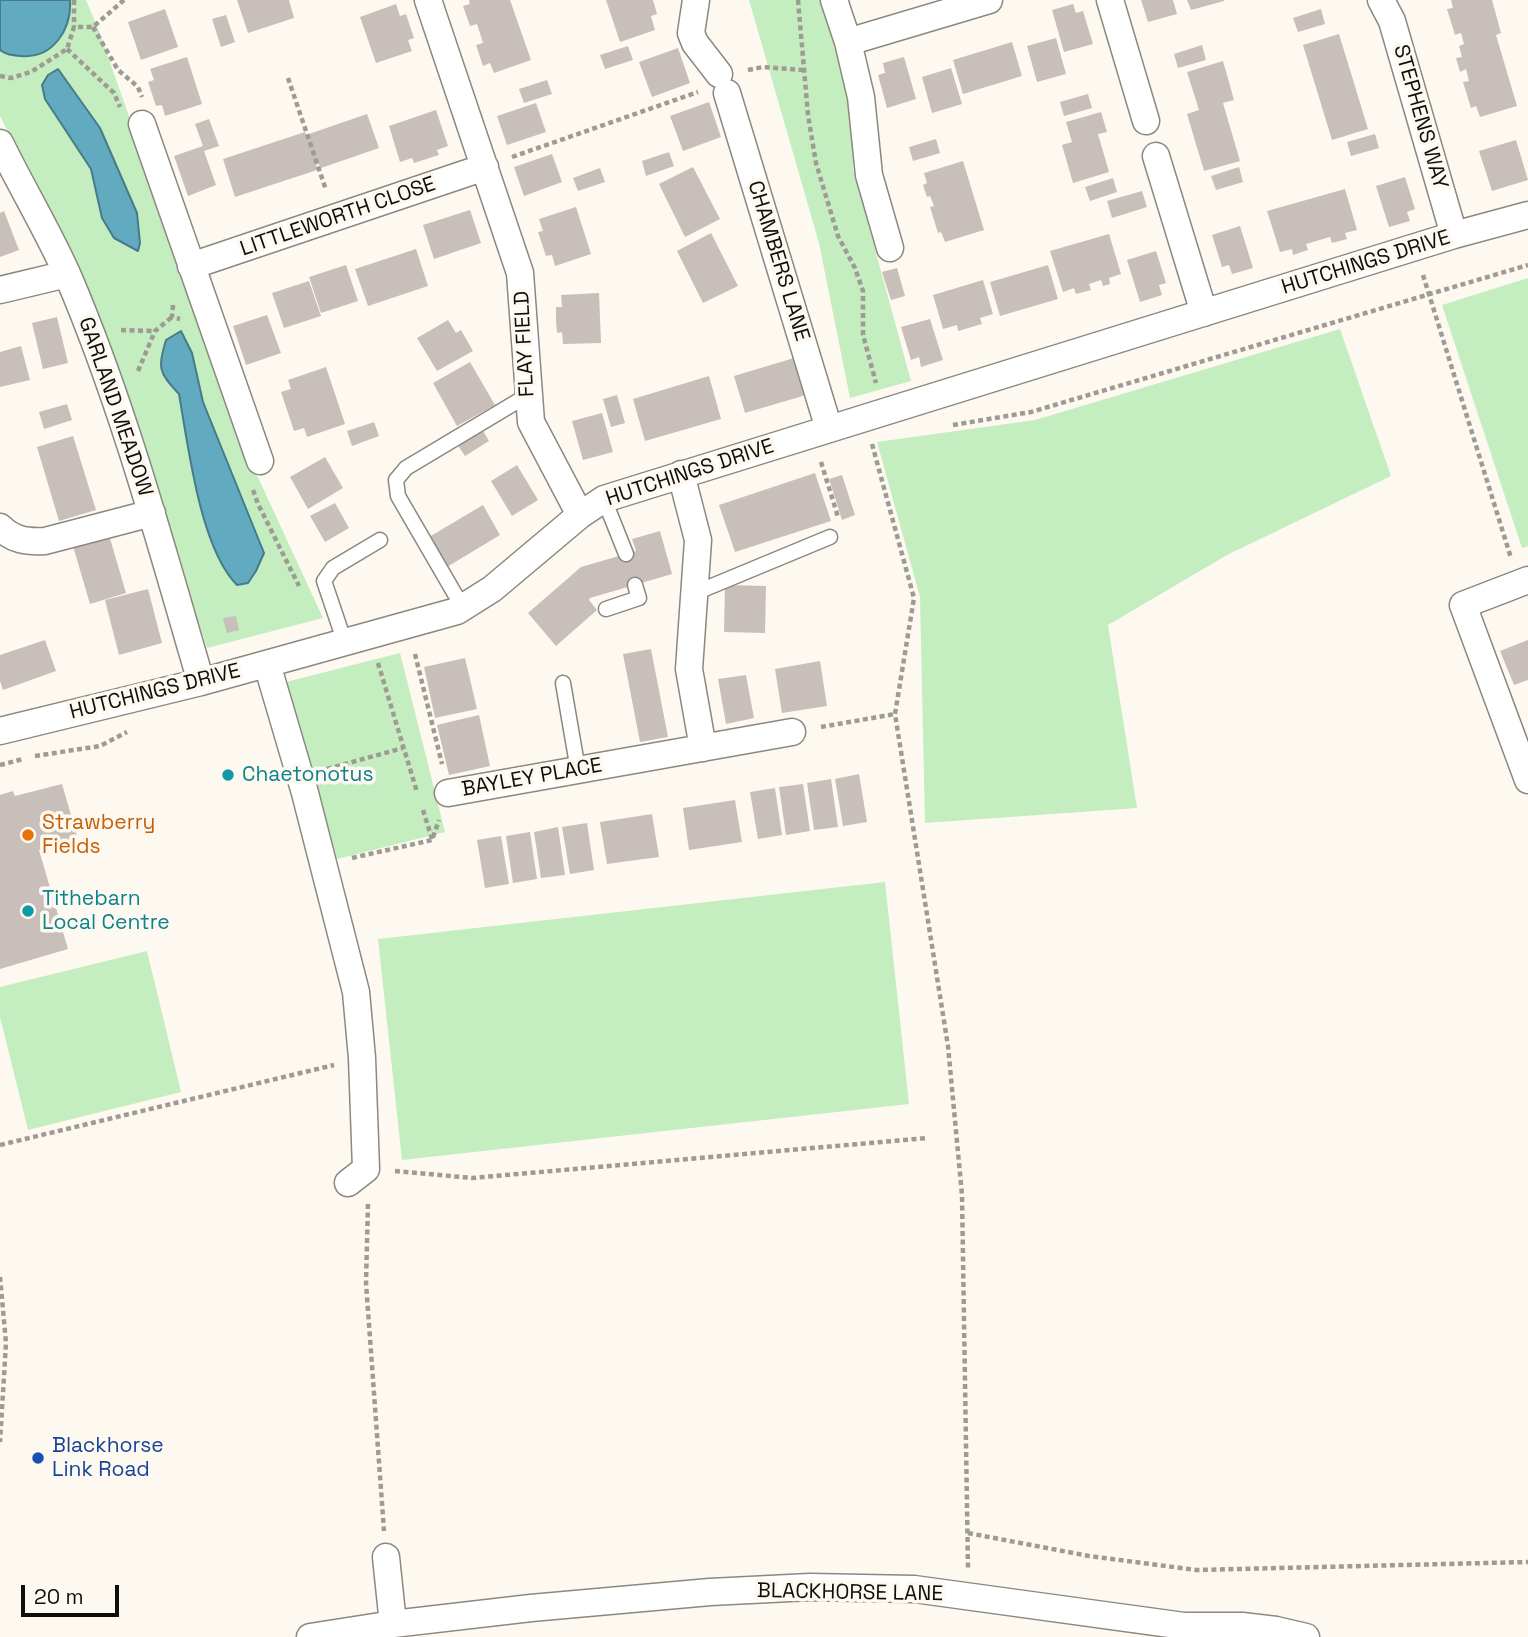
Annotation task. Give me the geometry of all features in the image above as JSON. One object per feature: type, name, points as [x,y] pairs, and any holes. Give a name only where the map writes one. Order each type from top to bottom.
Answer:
[{"type":"street","name":"FLAY FIELD","points":[[428,0],[520,273],[531,422],[580,515]]},
{"type":"street","points":[[696,0],[691,33],[695,43],[725,81]]},
{"type":"street","points":[[834,0],[848,42],[860,97],[869,175],[890,248]]},
{"type":"street","points":[[848,42],[989,0]]},
{"type":"street","points":[[1110,0],[1146,121]]},
{"type":"street","name":"STEPHENS WAY","points":[[1381,0],[1392,21],[1454,235]]},
{"type":"street","name":"CHAMBERS LANE","points":[[725,81],[820,431]]},
{"type":"street","points":[[144,114],[191,266],[260,461]]},
{"type":"street","name":"GARLAND MEADOW","points":[[0,143],[67,274],[119,413],[152,513],[201,682]]},
{"type":"street","points":[[1156,156],[1204,313]]},
{"type":"street","name":"LITTLEWORTH CLOSE","points":[[191,266],[485,167]]},
{"type":"street","name":"HUTCHINGS DRIVE","points":[[0,731],[201,682],[438,618],[463,608],[492,589],[580,515],[604,499],[1454,235],[1528,215]]},
{"type":"street","points":[[0,290],[67,274]]},
{"type":"street","points":[[681,474],[698,540],[689,669],[703,748]]},
{"type":"street","points":[[0,527],[13,538],[45,541],[152,513]]},
{"type":"street","points":[[1523,581],[1463,605],[1528,780]]},
{"type":"street","points":[[267,664],[300,777],[356,992],[362,1058],[357,1176]]},
{"type":"street","name":"BAYLEY PLACE","points":[[449,793],[792,732]]},
{"type":"street","points":[[385,1548],[393,1624]]},
{"type":"street","name":"BLACKHORSE LANE","points":[[310,1637],[393,1624],[710,1592],[823,1587],[914,1589],[1184,1626],[1242,1626],[1306,1637]]},
{"type":"lane","points":[[463,608],[398,496],[396,480],[405,468],[528,395]]},
{"type":"lane","points":[[604,499],[626,554]]},
{"type":"lane","points":[[695,593],[830,537]]},
{"type":"lane","points":[[357,640],[324,581],[333,568],[380,540]]},
{"type":"lane","points":[[606,609],[639,598],[635,585]]},
{"type":"lane","points":[[563,683],[578,770]]},
{"type":"path","points":[[0,76],[12,78],[31,72],[67,49],[74,27],[74,0]]},
{"type":"path","points":[[798,0],[803,70],[816,163],[838,236],[855,268],[863,291],[863,335],[884,411]]},
{"type":"path","points":[[74,27],[93,27],[121,1]]},
{"type":"path","points":[[93,27],[118,71],[138,87],[144,114]]},
{"type":"path","points":[[485,167],[763,67],[803,70]]},
{"type":"path","points":[[288,78],[335,218]]},
{"type":"path","points":[[1415,248],[1523,581]]},
{"type":"path","points":[[942,426],[1031,412],[1528,265]]},
{"type":"path","points":[[119,413],[155,331],[172,317]]},
{"type":"path","points":[[820,431],[839,519],[830,537]]},
{"type":"path","points":[[870,437],[914,598],[895,714],[948,1046],[962,1195],[968,1533],[1089,1556],[1196,1570],[1528,1562]]},
{"type":"path","name":"BAYLEY PLACE","points":[[406,626],[416,655],[449,793]]},
{"type":"path","points":[[357,640],[404,748],[432,840]]},
{"type":"path","points":[[792,732],[895,714]]},
{"type":"path","points":[[0,765],[37,755],[100,746],[129,731]]},
{"type":"path","points":[[300,777],[404,748]]},
{"type":"path","points":[[432,840],[449,793]]},
{"type":"path","points":[[323,865],[432,840]]},
{"type":"path","points":[[0,1145],[362,1058]]},
{"type":"path","points":[[385,1548],[366,1283],[369,1228],[357,1176],[472,1178],[927,1138]]},
{"type":"path","points":[[0,1277],[6,1343],[0,1442]]},
{"type":"green space","points":[[0,0],[86,0],[250,460],[323,618],[207,648],[143,450],[81,275],[0,116]]},
{"type":"green space","points":[[749,0],[823,0],[852,105],[856,134],[853,169],[911,381],[850,398],[819,243]]},
{"type":"green space","points":[[1528,278],[1528,546],[1522,548],[1442,305]]},
{"type":"green space","points":[[1340,329],[1391,476],[1227,555],[1108,625],[1137,808],[925,823],[920,597],[877,442],[1035,420]]},
{"type":"green space","points":[[400,653],[445,832],[337,859],[286,682]]},
{"type":"green space","points":[[885,882],[909,1104],[402,1160],[378,939]]},
{"type":"green space","points":[[147,951],[181,1092],[28,1130],[0,1017],[0,987]]},
{"type":"water","points":[[0,0],[70,0],[68,21],[58,40],[42,53],[21,56],[5,53],[0,50]]},
{"type":"water","points":[[58,69],[100,128],[137,213],[140,243],[138,251],[114,238],[102,218],[91,169],[45,99],[42,85],[48,75]]},
{"type":"water","points":[[181,331],[192,353],[203,402],[264,553],[248,583],[237,585],[224,568],[214,547],[198,495],[179,394],[162,369],[166,340]]},
{"type":"building","points":[[237,0],[289,0],[294,18],[248,33]]},
{"type":"building","points":[[469,0],[510,0],[531,60],[494,73],[490,63],[483,66],[476,45],[483,43],[477,24],[470,26],[463,6],[470,4]]},
{"type":"building","points":[[606,0],[653,0],[657,14],[651,16],[655,30],[620,42]]},
{"type":"building","points":[[1141,0],[1173,0],[1177,14],[1148,22]]},
{"type":"building","points":[[1187,0],[1224,0],[1224,1],[1191,10]]},
{"type":"building","points":[[1451,0],[1492,0],[1501,33],[1496,35],[1517,106],[1480,117],[1476,106],[1471,108],[1463,82],[1469,81],[1466,69],[1460,72],[1456,58],[1462,57],[1459,46],[1464,44],[1461,33],[1455,35],[1447,9],[1453,8]]},
{"type":"building","points":[[396,4],[400,16],[406,14],[414,38],[408,40],[412,51],[376,63],[360,17]]},
{"type":"building","points":[[1073,4],[1076,13],[1083,11],[1093,44],[1064,52],[1052,10]]},
{"type":"building","points":[[165,9],[178,47],[141,60],[128,22]]},
{"type":"building","points":[[1321,9],[1325,24],[1298,32],[1293,18]]},
{"type":"building","points":[[226,15],[235,42],[221,47],[212,19]]},
{"type":"building","points":[[1339,34],[1368,129],[1332,140],[1303,45]]},
{"type":"building","points":[[1056,38],[1066,74],[1037,82],[1027,46]]},
{"type":"building","points":[[1012,42],[1022,76],[963,94],[953,60]]},
{"type":"building","points":[[1202,45],[1206,60],[1178,68],[1174,54]]},
{"type":"building","points":[[628,46],[633,60],[605,69],[600,55]]},
{"type":"building","points":[[678,48],[690,83],[652,97],[639,62]]},
{"type":"building","points":[[187,57],[202,104],[165,116],[162,105],[156,106],[148,82],[154,80],[150,69]]},
{"type":"building","points":[[904,57],[916,99],[887,108],[878,75],[885,73],[883,63]]},
{"type":"building","points":[[1223,61],[1234,100],[1223,103],[1240,161],[1204,171],[1187,114],[1199,110],[1187,72]]},
{"type":"building","points":[[951,68],[962,104],[932,113],[922,77]]},
{"type":"building","points":[[547,80],[552,94],[524,103],[519,89]]},
{"type":"building","points":[[1088,94],[1092,108],[1064,116],[1060,102]]},
{"type":"building","points":[[709,102],[721,137],[683,151],[670,116]]},
{"type":"building","points":[[536,103],[546,132],[507,145],[497,116]]},
{"type":"building","points":[[436,110],[448,146],[437,150],[439,155],[414,163],[412,158],[400,162],[389,126]]},
{"type":"building","points":[[1101,112],[1107,132],[1098,134],[1109,172],[1073,183],[1062,145],[1072,142],[1066,122]]},
{"type":"building","points":[[367,114],[379,148],[321,168],[319,164],[316,165],[317,170],[235,197],[223,159]]},
{"type":"building","points":[[209,119],[219,146],[204,151],[216,185],[188,196],[174,156],[203,146],[195,124]]},
{"type":"building","points":[[1375,134],[1379,148],[1351,156],[1347,142]]},
{"type":"building","points":[[936,139],[940,153],[913,161],[909,147]]},
{"type":"building","points":[[1516,140],[1528,180],[1492,191],[1479,151]]},
{"type":"building","points":[[669,152],[674,166],[646,176],[642,161]]},
{"type":"building","points":[[552,154],[562,182],[524,196],[514,167]]},
{"type":"building","points":[[963,161],[984,230],[945,242],[941,232],[938,233],[930,207],[934,206],[923,185],[927,183],[924,173]]},
{"type":"building","points":[[693,167],[720,219],[685,237],[659,184]]},
{"type":"building","points":[[1239,167],[1243,182],[1216,190],[1211,176]]},
{"type":"building","points":[[600,168],[605,182],[578,191],[573,178]]},
{"type":"building","points":[[1405,177],[1415,209],[1407,212],[1410,221],[1389,227],[1376,186]]},
{"type":"building","points":[[1113,178],[1117,192],[1090,201],[1085,187]]},
{"type":"building","points":[[1345,189],[1357,230],[1345,233],[1347,239],[1332,243],[1330,237],[1306,244],[1308,250],[1293,255],[1292,249],[1280,252],[1267,211]]},
{"type":"building","points":[[1142,191],[1147,207],[1112,218],[1107,201]]},
{"type":"building","points":[[576,207],[591,254],[555,266],[552,255],[546,256],[538,232],[543,231],[539,219]]},
{"type":"building","points":[[470,210],[481,243],[434,259],[423,225]]},
{"type":"building","points":[[4,211],[19,250],[0,257],[0,213]]},
{"type":"building","points":[[1240,226],[1253,268],[1232,274],[1229,265],[1222,267],[1212,235]]},
{"type":"building","points":[[711,233],[738,286],[703,303],[677,251]]},
{"type":"building","points":[[1109,234],[1121,274],[1109,278],[1110,284],[1103,286],[1101,280],[1089,284],[1091,290],[1076,294],[1074,288],[1063,292],[1050,251]]},
{"type":"building","points":[[416,249],[428,286],[368,306],[355,269]]},
{"type":"building","points":[[1156,251],[1166,283],[1159,285],[1162,295],[1140,302],[1127,260]]},
{"type":"building","points":[[346,265],[358,301],[321,313],[309,277]]},
{"type":"building","points":[[1048,265],[1058,299],[1000,316],[990,282]]},
{"type":"building","points":[[897,268],[905,296],[891,300],[882,272]]},
{"type":"building","points":[[983,280],[993,314],[980,318],[982,324],[958,331],[957,325],[943,329],[933,295]]},
{"type":"building","points":[[309,281],[321,316],[284,328],[272,293]]},
{"type":"building","points":[[599,293],[601,343],[563,344],[562,332],[557,333],[556,320],[556,307],[562,307],[561,295]]},
{"type":"building","points":[[267,315],[281,353],[246,365],[233,326]]},
{"type":"building","points":[[57,317],[68,363],[43,369],[32,323]]},
{"type":"building","points":[[930,319],[943,360],[921,367],[919,357],[911,360],[901,327]]},
{"type":"building","points":[[448,320],[456,333],[461,330],[473,351],[437,371],[417,338]]},
{"type":"building","points":[[21,346],[30,380],[0,387],[0,352]]},
{"type":"building","points":[[794,358],[806,395],[745,413],[734,376]]},
{"type":"building","points":[[470,362],[495,405],[457,426],[433,383]]},
{"type":"building","points":[[326,367],[345,424],[307,437],[304,428],[294,431],[281,392],[291,389],[288,380]]},
{"type":"building","points":[[709,376],[721,419],[645,441],[633,399]]},
{"type":"building","points":[[617,395],[625,423],[611,427],[603,399]]},
{"type":"building","points":[[67,404],[72,420],[44,429],[39,412]]},
{"type":"building","points":[[602,413],[613,452],[583,460],[572,421]]},
{"type":"building","points":[[374,422],[379,436],[352,446],[347,431]]},
{"type":"building","points":[[482,429],[489,441],[465,456],[457,444]]},
{"type":"building","points":[[73,436],[96,510],[59,521],[37,447]]},
{"type":"building","points":[[325,457],[343,488],[308,509],[290,477]]},
{"type":"building","points":[[517,465],[538,500],[512,516],[491,481]]},
{"type":"building","points":[[815,473],[831,521],[735,552],[719,505]]},
{"type":"building","points":[[842,475],[855,515],[842,520],[829,479]]},
{"type":"building","points":[[335,503],[349,528],[325,542],[310,516]]},
{"type":"building","points":[[483,505],[500,535],[447,567],[429,537]]},
{"type":"building","points":[[660,531],[672,574],[590,598],[597,610],[556,646],[528,613],[581,567],[636,551],[632,539]]},
{"type":"building","points":[[109,535],[126,593],[90,604],[73,546]]},
{"type":"building","points":[[725,585],[766,586],[765,633],[724,632]]},
{"type":"building","points":[[148,589],[162,643],[119,655],[105,600]]},
{"type":"building","points":[[236,616],[239,630],[227,633],[223,618]]},
{"type":"building","points":[[45,640],[56,671],[3,690],[0,681],[0,655]]},
{"type":"building","points":[[1528,640],[1528,680],[1514,685],[1500,651]]},
{"type":"building","points":[[651,649],[668,737],[640,742],[623,654]]},
{"type":"building","points":[[465,658],[477,709],[435,718],[424,667]]},
{"type":"building","points":[[820,661],[827,706],[782,713],[775,669]]},
{"type":"building","points":[[746,675],[754,718],[726,724],[718,679]]},
{"type":"building","points":[[479,715],[490,766],[449,775],[437,725]]},
{"type":"building","points":[[859,774],[867,822],[843,826],[835,779]]},
{"type":"building","points":[[831,779],[838,827],[814,830],[807,783]]},
{"type":"building","name":"Tithebarn Local Centre","points":[[62,784],[78,839],[39,850],[68,949],[0,969],[0,795],[13,791],[15,796]]},
{"type":"building","points":[[803,784],[810,831],[786,835],[779,787]]},
{"type":"building","points":[[775,788],[782,835],[758,839],[750,792]]},
{"type":"building","points":[[735,800],[742,842],[689,850],[683,808]]},
{"type":"building","points":[[652,814],[659,857],[607,864],[600,822]]},
{"type":"building","points":[[587,823],[594,870],[570,874],[562,827]]},
{"type":"building","points":[[558,827],[565,875],[541,878],[534,832]]},
{"type":"building","points":[[530,832],[537,879],[513,883],[506,836]]},
{"type":"building","points":[[501,836],[509,884],[485,888],[477,840]]},
{"type":"place","name":"Chaetonotus","points":[[228,775]]},
{"type":"place","name":"Strawberry Fields","points":[[28,835]]},
{"type":"place","name":"Tithebarn Local Centre","points":[[28,911]]},
{"type":"place","name":"Blackhorse Link Road","points":[[38,1458]]}]
